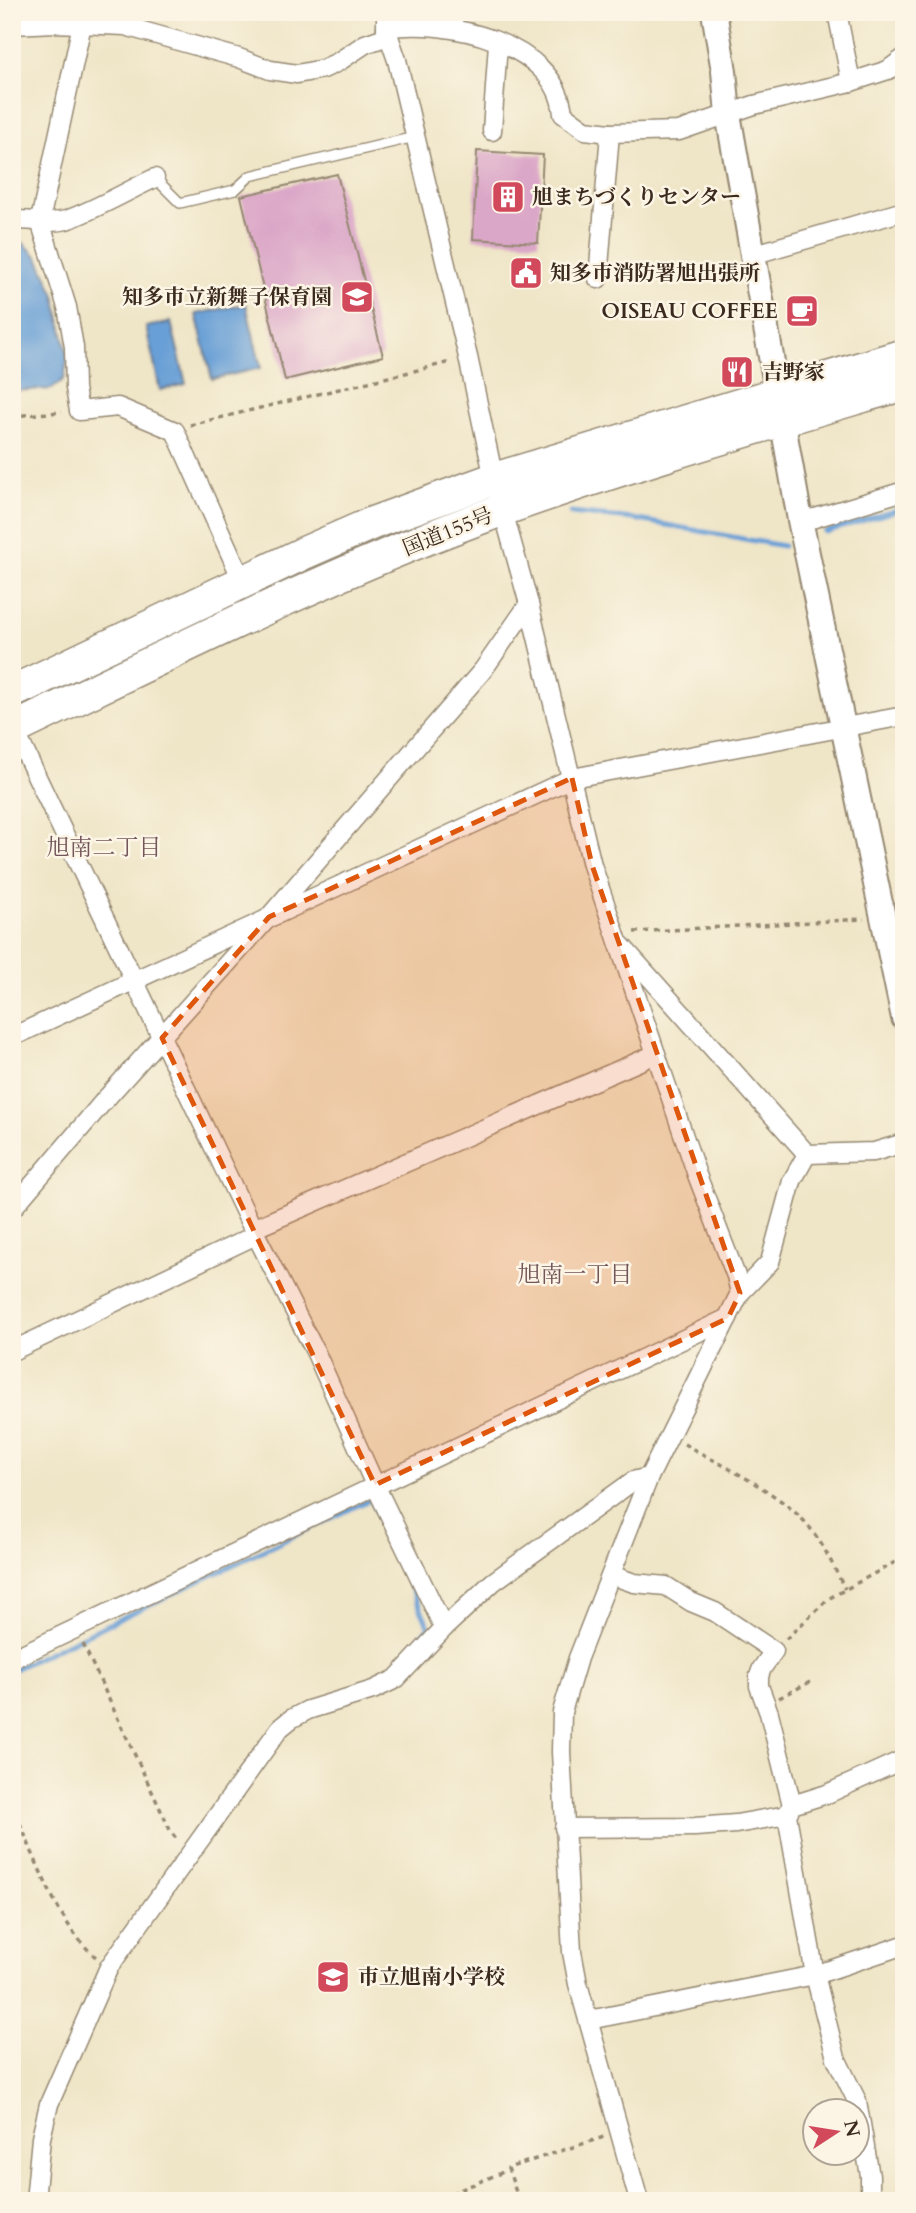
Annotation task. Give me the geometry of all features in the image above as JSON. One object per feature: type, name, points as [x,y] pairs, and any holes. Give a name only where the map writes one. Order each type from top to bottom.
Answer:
[{"type":"highway","name":"国道155号","points":[[13,730],[261,610],[417,543],[595,478],[904,355]]},
{"type":"highway","name":"国道155号","points":[[12,692],[375,522],[494,479],[780,406],[904,384]]},
{"type":"street","points":[[448,28],[457,12]]},
{"type":"street","points":[[714,12],[752,256],[800,520],[904,1018]]},
{"type":"street","points":[[837,12],[851,82]]},
{"type":"street","points":[[82,24],[40,221],[67,307],[74,347],[75,388],[79,411],[118,407],[175,431],[243,582]]},
{"type":"street","points":[[12,25],[125,26],[239,58],[270,70],[296,74],[323,69],[338,62],[387,26],[448,28],[524,53],[550,79],[562,101],[563,114],[585,131],[610,133],[679,131],[754,105],[851,82],[888,70],[904,58]]},
{"type":"street","points":[[387,26],[468,357],[494,479],[529,604],[592,865],[696,1175],[736,1276],[740,1293]]},
{"type":"street","points":[[492,131],[498,43]]},
{"type":"street","points":[[598,278],[610,133]]},
{"type":"street","points":[[12,221],[27,219],[47,223],[66,220],[155,178]]},
{"type":"street","points":[[752,256],[904,211]]},
{"type":"street","points":[[800,520],[815,518],[904,491]]},
{"type":"street","points":[[12,1209],[483,670],[529,604]]},
{"type":"street","points":[[12,1037],[572,778],[904,716]]},
{"type":"street","points":[[13,730],[254,1232],[316,1353],[375,1486],[444,1628]]},
{"type":"street","points":[[615,937],[807,1154]]},
{"type":"street","points":[[12,1351],[254,1232],[656,1054]]},
{"type":"street","points":[[807,1154],[874,1152],[904,1143]]},
{"type":"street","points":[[639,2201],[572,1952],[564,1828],[562,1712],[578,1658],[649,1477],[740,1293],[770,1262],[792,1181],[807,1154]]},
{"type":"street","points":[[12,1659],[728,1318]]},
{"type":"street","points":[[36,2201],[41,2138],[49,2104],[109,1967],[257,1758],[291,1719],[308,1710],[373,1690],[397,1679],[444,1628],[493,1582],[633,1481],[649,1477]]},
{"type":"street","points":[[611,1574],[634,1583],[666,1586],[691,1602],[715,1612],[775,1651],[759,1676],[789,1810],[814,1975],[836,2058],[857,2101],[870,2176],[870,2201]]},
{"type":"street","points":[[564,1828],[736,1824],[789,1810],[904,1759]]},
{"type":"street","points":[[589,2020],[814,1975],[904,1945]]},
{"type":"lane","points":[[155,178],[180,203],[235,190],[250,176],[415,136]]},
{"type":"path","points":[[175,431],[178,428],[468,357]]},
{"type":"path","points":[[12,416],[79,411]]},
{"type":"path","points":[[615,937],[883,918]]},
{"type":"path","points":[[669,1436],[771,1494],[804,1522],[813,1532],[845,1589]]},
{"type":"path","points":[[775,1651],[828,1599],[902,1558],[904,1566]]},
{"type":"path","points":[[76,1628],[171,1832],[180,1843],[192,1848]]},
{"type":"path","points":[[766,1705],[812,1681]]},
{"type":"path","points":[[12,1805],[58,1907],[75,1935],[109,1967]]},
{"type":"path","points":[[433,2201],[508,2168],[620,2132]]},
{"type":"path","points":[[508,2170],[519,2201]]},
{"type":"highlighted area","points":[[572,778],[592,865],[740,1293],[728,1318],[375,1485],[162,1038],[269,917]]},
{"type":"water","points":[[12,240],[20,240],[38,257],[55,295],[68,357],[64,379],[52,389],[12,391]]},
{"type":"water","points":[[246,304],[261,368],[212,379],[196,314]]},
{"type":"water","points":[[171,322],[186,384],[160,390],[146,327]]},
{"type":"building","name":"旭まちづくりセンター","points":[[477,151],[543,155],[538,243],[473,239]]},
{"type":"building","points":[[337,174],[383,356],[285,380],[241,196]]},
{"type":"waterway","points":[[825,532],[904,508]]},
{"type":"waterway","points":[[571,513],[633,519],[783,546]]},
{"type":"waterway","points":[[12,711],[160,641]]},
{"type":"waterway","points":[[12,1670],[371,1499],[429,1627],[412,1646]]},
{"type":"place","name":"旭まちづくりセンター","points":[[508,197]]},
{"type":"place","name":"知多市消防署旭出張所","points":[[526,273]]},
{"type":"place","name":"知多市立新舞子保育園","points":[[357,297]]},
{"type":"place","name":"OISEAU COFFEE","points":[[802,311]]},
{"type":"place","name":"吉野家","points":[[737,372]]},
{"type":"place","name":"市立旭南小学校","points":[[333,1977]]},
{"type":"district","name":"旭南二丁目","points":[[104,847]]},
{"type":"district","name":"旭南一丁目","points":[[575,1274]]}]
